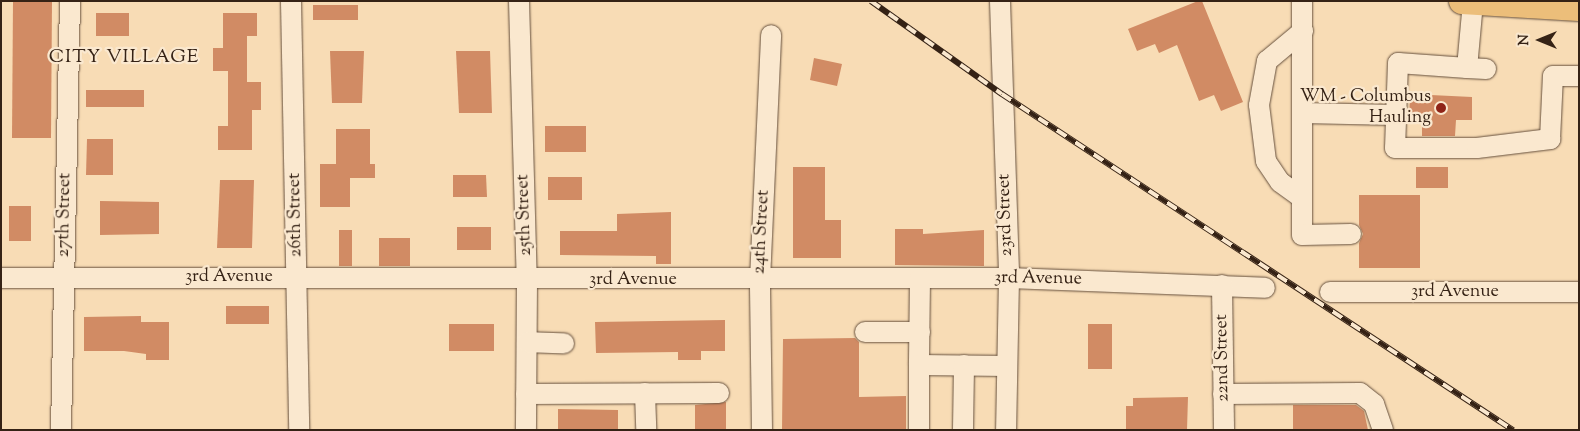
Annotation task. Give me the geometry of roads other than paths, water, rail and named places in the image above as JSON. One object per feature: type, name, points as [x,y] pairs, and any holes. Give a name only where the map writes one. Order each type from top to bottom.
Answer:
[{"type":"main road","points":[[1467,2],[1579,8]]},
{"type":"street","name":"27th Street","points":[[61,430],[70,1]]},
{"type":"street","name":"26th Street","points":[[291,1],[298,277],[299,430]]},
{"type":"street","name":"25th Street","points":[[519,1],[527,280],[526,430]]},
{"type":"street","name":"23rd Street","points":[[1000,1],[1008,278],[1006,430]]},
{"type":"street","points":[[1302,1],[1302,235],[1351,234]]},
{"type":"street","points":[[1467,2],[1476,68],[1398,63],[1395,148],[1477,148],[1550,139],[1553,76],[1579,76]]},
{"type":"street","points":[[1302,198],[1280,182],[1266,161],[1259,105],[1267,62],[1303,31]]},
{"type":"street","name":"24th Street","points":[[762,430],[760,280],[771,35]]},
{"type":"street","points":[[1302,113],[1396,115]]},
{"type":"street","name":"3rd Avenue","points":[[1,278],[298,277],[527,280],[920,280],[1008,278],[1266,288]]},
{"type":"street","points":[[919,430],[920,280]]},
{"type":"street","name":"22nd Street","points":[[1222,285],[1224,430]]},
{"type":"street","name":"3rd Avenue","points":[[1330,292],[1579,292]]},
{"type":"street","points":[[866,332],[920,332]]},
{"type":"street","points":[[526,342],[564,343]]},
{"type":"street","points":[[919,365],[1007,366]]},
{"type":"street","points":[[963,430],[964,365]]},
{"type":"street","points":[[645,393],[646,430]]},
{"type":"street","points":[[526,394],[719,393]]},
{"type":"street","points":[[1223,394],[1360,393],[1374,404],[1383,430]]},
{"type":"railway","points":[[871,1],[1002,94],[1513,430]]},
{"type":"place","name":"WM - Columbus Hauling","points":[[1441,108]]},
{"type":"district","name":"CITY VILLAGE","points":[[124,58]]}]
